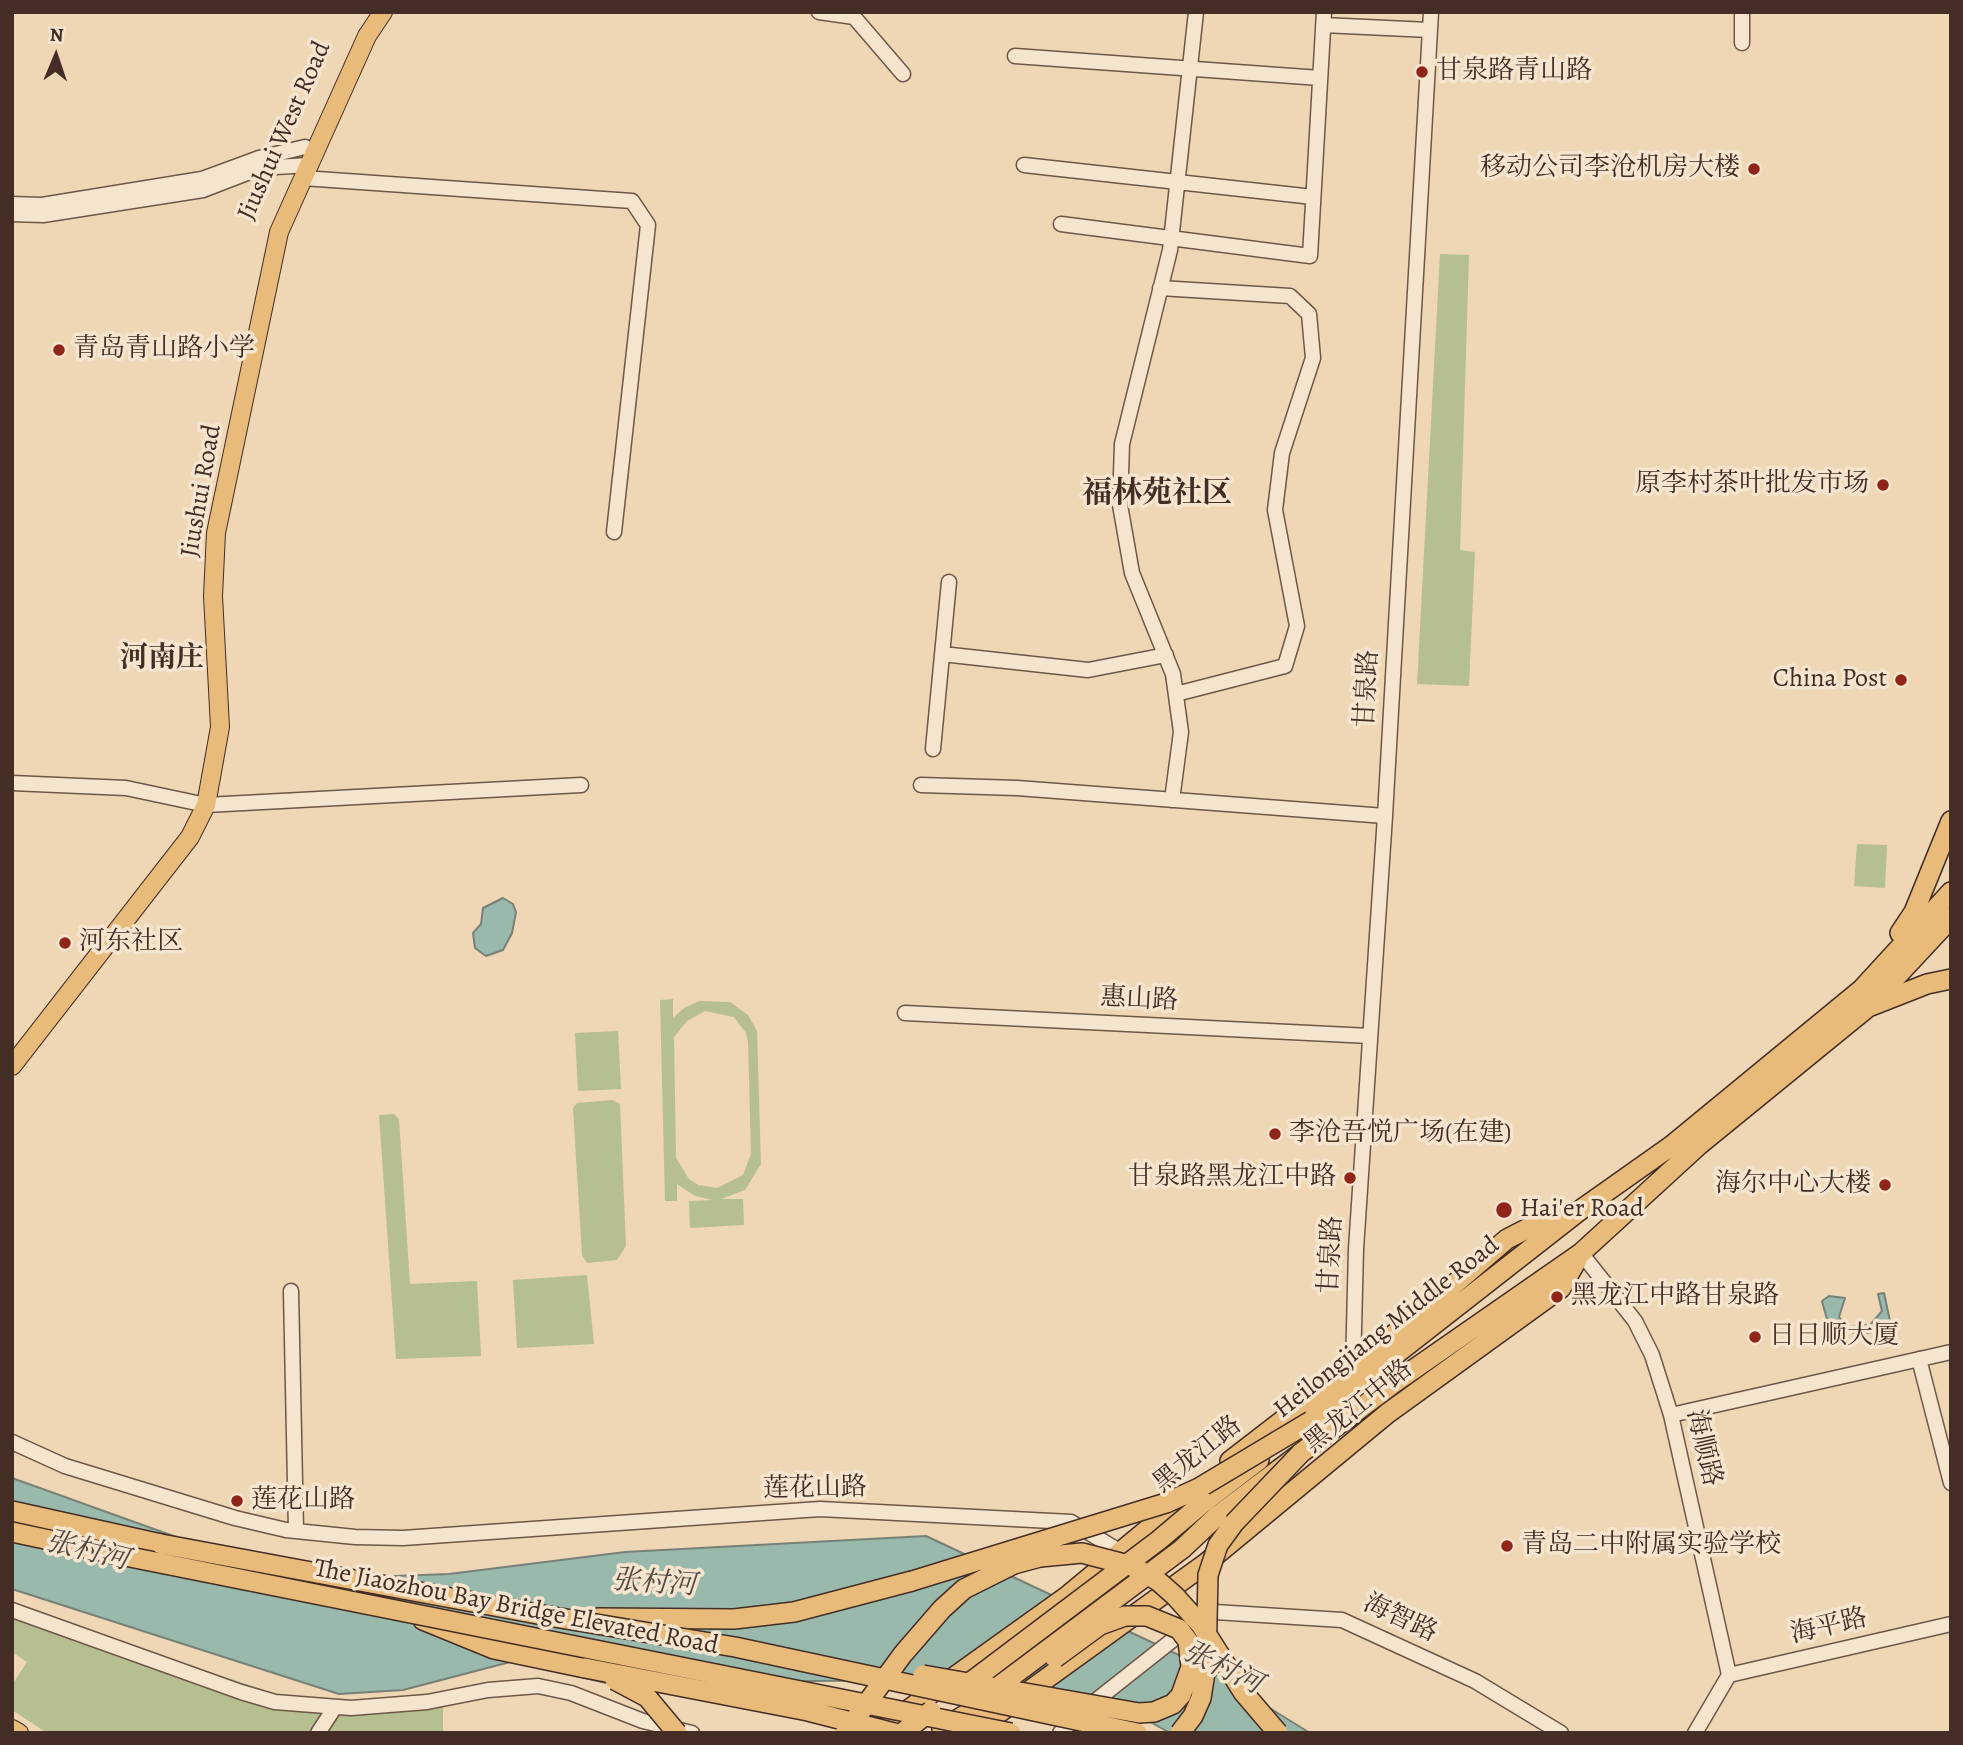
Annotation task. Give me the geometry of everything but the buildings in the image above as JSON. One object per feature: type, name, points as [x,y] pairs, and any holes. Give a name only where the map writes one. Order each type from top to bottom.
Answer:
[{"type":"highway","points":[[1865,998],[1914,912],[1951,821]]},
{"type":"highway","name":"Heilongjiang Middle Road","points":[[902,1733],[1159,1540],[1579,1211],[1671,1146],[1865,998],[1951,892]]},
{"type":"highway","name":"Heilongjiang Middle Road","points":[[940,1731],[1182,1549],[1217,1516],[1394,1383],[1581,1253],[1951,918]]},
{"type":"highway","points":[[1865,998],[1951,979]]},
{"type":"highway","name":"黑龙江路","points":[[1123,1551],[1225,1464],[1353,1368],[1507,1239],[1546,1219],[1579,1211]]},
{"type":"highway","name":"黑龙江中路","points":[[971,1733],[1162,1595],[1311,1479],[1388,1413],[1561,1288],[1581,1253]]},
{"type":"highway","points":[[548,1616],[734,1619],[794,1612],[857,1597],[1166,1503],[1199,1488],[1311,1421]]},
{"type":"highway","points":[[1180,1733],[1193,1716],[1201,1698],[1206,1666],[1205,1600],[1208,1575],[1218,1545],[1234,1523],[1300,1454]]},
{"type":"highway","name":"The Jiaozhou Bay Bridge Elevated Road","points":[[12,1511],[174,1546],[548,1616],[735,1647],[1137,1733]]},
{"type":"highway","name":"The Jiaozhou Bay Bridge Elevated Road","points":[[12,1532],[409,1615],[1011,1733]]},
{"type":"highway","points":[[876,1733],[1066,1597],[1123,1551]]},
{"type":"highway","points":[[845,1733],[903,1654],[942,1609],[964,1589],[990,1574],[1040,1557],[1082,1553],[1132,1566],[1158,1581],[1175,1595],[1201,1625],[1243,1692],[1278,1733]]},
{"type":"highway","points":[[409,1615],[494,1649],[808,1711],[894,1733]]},
{"type":"highway","points":[[735,1647],[856,1663],[998,1687],[1012,1690],[1025,1693],[1092,1706],[1139,1713],[1165,1709],[1181,1695],[1191,1667],[1188,1641],[1179,1629],[1160,1618],[1125,1616],[1100,1625],[1055,1658],[1010,1687],[999,1694],[953,1722],[940,1731]]},
{"type":"highway","points":[[585,1668],[621,1682],[647,1697],[677,1733]]},
{"type":"main road","name":"Jiushui West Road","points":[[12,1047],[201,803],[208,726],[201,596],[205,531],[268,228],[306,161],[358,31],[370,12]]},
{"type":"main road","points":[[306,161],[368,36],[383,12]]},
{"type":"main road","points":[[12,1066],[190,837],[201,803]]},
{"type":"main road","points":[[12,1728],[19,1733]]},
{"type":"street","points":[[819,12],[854,18],[903,74]]},
{"type":"street","points":[[1172,800],[1181,732],[1173,674],[1132,573],[1120,505],[1122,444],[1171,238],[1196,12]]},
{"type":"street","name":"甘泉路","points":[[1353,1368],[1356,1249],[1385,816],[1431,12]]},
{"type":"street","points":[[1742,12],[1742,43]]},
{"type":"street","points":[[1061,224],[1310,256],[1323,19],[1429,30]]},
{"type":"street","points":[[1015,56],[1320,78]]},
{"type":"street","points":[[12,204],[42,205],[202,179],[259,158],[306,161],[632,201],[648,225],[614,532]]},
{"type":"street","points":[[12,214],[43,215],[203,190],[260,168],[306,161]]},
{"type":"street","points":[[1024,165],[1313,197]]},
{"type":"street","points":[[1160,288],[1290,296],[1309,314],[1313,358],[1282,453],[1275,510],[1297,626],[1285,666],[1176,694]]},
{"type":"street","points":[[933,749],[950,582]]},
{"type":"street","points":[[942,654],[1088,670],[1166,655]]},
{"type":"street","points":[[12,783],[126,788],[201,803],[581,785]]},
{"type":"street","points":[[920,785],[1017,788],[1385,816]]},
{"type":"street","name":"惠山路","points":[[905,1013],[1370,1036]]},
{"type":"street","name":"海顺路","points":[[1581,1253],[1635,1321],[1652,1355],[1671,1415],[1726,1681]]},
{"type":"street","points":[[291,1291],[296,1531]]},
{"type":"street","points":[[1671,1415],[1951,1352]]},
{"type":"street","points":[[1919,1359],[1948,1459],[1951,1483]]},
{"type":"street","name":"莲花山路","points":[[12,1442],[65,1466],[235,1518],[296,1531],[403,1538],[820,1509],[1071,1522],[1123,1551],[1162,1595]]},
{"type":"street","name":"海智路","points":[[1162,1595],[1197,1611],[1342,1620],[1475,1681],[1560,1733]]},
{"type":"street","points":[[12,1610],[240,1692],[275,1702],[335,1707],[428,1702],[488,1690],[538,1686],[571,1693],[643,1721],[692,1733]]},
{"type":"street","points":[[1060,1733],[1209,1612]]},
{"type":"street","name":"海平路","points":[[1726,1681],[1951,1624]]},
{"type":"street","name":"海平路","points":[[1726,1681],[1951,1634]]},
{"type":"street","points":[[1695,1733],[1726,1681]]},
{"type":"street","points":[[318,1733],[335,1707]]},
{"type":"green space","points":[[1440,254],[1469,255],[1460,550],[1475,552],[1469,686],[1417,684]]},
{"type":"green space","points":[[1857,844],[1887,845],[1885,888],[1854,886]]},
{"type":"green space","points":[[673,999],[673,1018],[684,1008],[699,1001],[730,1002],[748,1015],[757,1031],[761,1164],[745,1190],[721,1199],[743,1199],[744,1225],[690,1228],[689,1201],[713,1200],[695,1196],[677,1184],[677,1201],[665,1201],[660,1000]],"holes":[[[705,1011],[734,1017],[746,1033],[748,1042],[751,1154],[743,1175],[717,1188],[698,1185],[689,1179],[676,1158],[674,1037],[687,1021]]]},
{"type":"green space","points":[[618,1031],[621,1089],[578,1091],[575,1033]]},
{"type":"green space","points":[[613,1100],[620,1104],[626,1246],[617,1260],[587,1263],[582,1255],[573,1108],[577,1103]]},
{"type":"green space","points":[[394,1114],[399,1119],[410,1284],[477,1281],[481,1356],[396,1359],[379,1115]]},
{"type":"green space","points":[[587,1275],[594,1344],[517,1348],[513,1280]]},
{"type":"green space","points":[[12,1606],[279,1695],[337,1703],[443,1693],[443,1733],[47,1733],[12,1710],[12,1685],[27,1662],[12,1652]]},
{"type":"water","points":[[503,898],[513,904],[516,912],[512,933],[503,950],[486,956],[475,948],[473,933],[481,924],[483,908]]},
{"type":"water","points":[[1884,1293],[1890,1321],[1876,1331],[1859,1335],[1828,1323],[1822,1301],[1829,1296],[1845,1298],[1839,1317],[1847,1327],[1870,1325],[1882,1311],[1878,1294]]},
{"type":"water","name":"张村河","points":[[12,1478],[268,1570],[314,1579],[449,1574],[625,1552],[926,1536],[1200,1665],[1310,1733],[1170,1733],[1127,1709],[923,1680],[606,1683],[514,1661],[403,1690],[339,1694],[12,1589]]},
{"type":"place","name":"甘泉路青山路","points":[[1422,72]]},
{"type":"place","name":"移动公司李沧机房大楼","points":[[1754,169]]},
{"type":"place","name":"青岛青山路小学","points":[[59,350]]},
{"type":"place","name":"原李村茶叶批发市场","points":[[1883,485]]},
{"type":"place","name":"China Post","points":[[1901,680]]},
{"type":"place","name":"河东社区","points":[[65,943]]},
{"type":"place","name":"李沧吾悦广场(在建)","points":[[1275,1134]]},
{"type":"place","name":"甘泉路黑龙江中路","points":[[1350,1178]]},
{"type":"place","name":"海尔中心大楼","points":[[1885,1185]]},
{"type":"place","name":"Hai'er Road","points":[[1504,1210]]},
{"type":"place","name":"黑龙江中路甘泉路","points":[[1557,1297]]},
{"type":"place","name":"日日顺大厦","points":[[1755,1337]]},
{"type":"place","name":"莲花山路","points":[[237,1501]]},
{"type":"place","name":"青岛二中附属实验学校","points":[[1507,1546]]},
{"type":"district","name":"福林苑社区","points":[[1157,495]]},
{"type":"district","name":"河南庄","points":[[162,659]]}]
